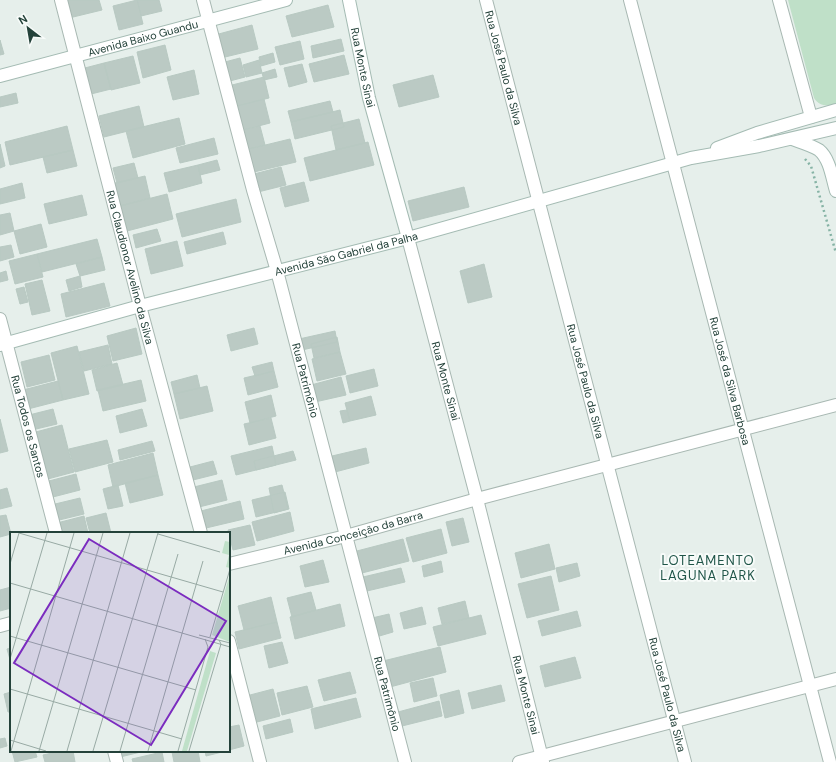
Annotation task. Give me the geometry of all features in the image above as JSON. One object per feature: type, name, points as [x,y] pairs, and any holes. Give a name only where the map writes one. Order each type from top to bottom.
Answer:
[{"type":"street","name":"Rua Claudionor Avelino da Silva","points":[[61,0],[140,306],[201,532]]},
{"type":"street","name":"Rua Patrimônio","points":[[203,0],[253,190],[278,271],[405,762]]},
{"type":"street","name":"Avenida Baixo Guandu","points":[[0,76],[286,0]]},
{"type":"street","name":"Rua Monte Sinai","points":[[349,0],[370,98],[477,500],[542,759]]},
{"type":"street","name":"Rua José Paulo da Silva","points":[[486,0],[685,762]]},
{"type":"street","name":"Rua José da Silva Barbosa","points":[[630,0],[830,762]]},
{"type":"street","points":[[780,0],[811,117]]},
{"type":"street","name":"Avenida São Gabriel da Palha","points":[[3,344],[140,306],[408,238],[673,164],[757,133],[836,110]]},
{"type":"street","name":"Avenida São Gabriel da Palha","points":[[691,158],[759,146],[836,128]]},
{"type":"street","points":[[792,139],[817,149],[824,156],[829,166],[836,191]]},
{"type":"street","name":"Rua Todos os Santos","points":[[0,319],[3,344],[56,532]]},
{"type":"street","name":"Avenida Conceição da Barra","points":[[230,564],[346,536],[836,405]]},
{"type":"street","points":[[0,626],[10,623]]},
{"type":"street","points":[[230,645],[260,762]]},
{"type":"street","points":[[519,762],[542,759],[674,721],[836,680]]},
{"type":"street","points":[[114,752],[117,762]]},
{"type":"path","points":[[802,157],[811,166],[836,253]]},
{"type":"green space","points":[[788,0],[836,0],[836,104],[824,105],[816,101],[814,98]]},
{"type":"building","points":[[65,0],[99,0],[102,10],[69,18]]},
{"type":"building","points":[[137,0],[159,0],[162,11],[141,16]]},
{"type":"building","points":[[137,0],[143,24],[119,30],[113,6]]},
{"type":"building","points":[[328,5],[334,27],[292,37],[286,16]]},
{"type":"building","points":[[252,25],[258,49],[221,58],[215,35]]},
{"type":"building","points":[[341,39],[344,51],[313,58],[311,46]]},
{"type":"building","points":[[0,40],[4,54],[0,55]]},
{"type":"building","points":[[300,41],[304,59],[280,65],[275,47]]},
{"type":"building","points":[[165,45],[171,70],[143,78],[137,52]]},
{"type":"building","points":[[273,53],[275,62],[261,66],[259,57]]},
{"type":"building","points":[[344,55],[349,74],[314,82],[309,64]]},
{"type":"building","points":[[133,56],[140,83],[111,90],[104,63]]},
{"type":"building","points":[[240,58],[245,77],[226,82],[221,63]]},
{"type":"building","points":[[259,60],[262,73],[246,77],[243,65]]},
{"type":"building","points":[[104,63],[111,89],[87,95],[81,69]]},
{"type":"building","points":[[302,64],[307,82],[289,87],[284,68]]},
{"type":"building","points":[[275,69],[277,77],[264,80],[262,73]]},
{"type":"building","points":[[194,70],[199,94],[173,100],[167,77]]},
{"type":"building","points":[[433,75],[439,97],[399,107],[393,85]]},
{"type":"building","points":[[264,77],[269,98],[233,107],[228,86]]},
{"type":"building","points":[[16,93],[18,103],[0,107],[0,97]]},
{"type":"building","points":[[264,99],[270,123],[239,131],[233,107]]},
{"type":"building","points":[[330,101],[333,112],[291,122],[288,111]]},
{"type":"building","points":[[139,106],[144,127],[104,137],[99,116]]},
{"type":"building","points":[[340,110],[344,127],[295,139],[291,122]]},
{"type":"building","points":[[179,118],[185,144],[133,158],[126,131]]},
{"type":"building","points":[[359,119],[365,143],[336,150],[331,126]]},
{"type":"building","points":[[67,126],[73,150],[10,165],[5,142]]},
{"type":"building","points":[[260,126],[265,145],[244,150],[239,131]]},
{"type":"building","points":[[214,138],[218,154],[180,163],[176,148]]},
{"type":"building","points":[[290,139],[296,162],[254,172],[249,149]]},
{"type":"building","points":[[368,142],[374,165],[310,181],[304,158]]},
{"type":"building","points":[[0,144],[5,166],[0,168]]},
{"type":"building","points":[[73,150],[77,166],[47,173],[43,157]]},
{"type":"building","points":[[217,160],[220,170],[200,175],[198,165]]},
{"type":"building","points":[[134,163],[138,178],[117,183],[113,168]]},
{"type":"building","points":[[198,165],[202,183],[169,192],[164,173]]},
{"type":"building","points":[[281,167],[286,185],[258,192],[254,174]]},
{"type":"building","points":[[145,176],[150,198],[120,206],[115,183]]},
{"type":"building","points":[[304,182],[309,201],[285,207],[280,188]]},
{"type":"building","points":[[22,183],[25,198],[0,204],[0,189]]},
{"type":"building","points":[[464,187],[469,207],[413,221],[408,201]]},
{"type":"building","points":[[167,194],[173,219],[127,231],[120,206]]},
{"type":"building","points":[[82,195],[87,215],[49,224],[44,204]]},
{"type":"building","points":[[236,199],[241,222],[182,237],[176,214]]},
{"type":"building","points":[[10,213],[14,231],[0,235],[0,215]]},
{"type":"building","points":[[41,224],[47,247],[20,254],[14,231]]},
{"type":"building","points":[[157,229],[161,241],[136,248],[133,235]]},
{"type":"building","points":[[223,232],[226,244],[187,254],[184,242]]},
{"type":"building","points":[[97,239],[102,257],[42,272],[37,254]]},
{"type":"building","points":[[177,241],[183,266],[151,274],[145,249]]},
{"type":"building","points":[[11,245],[14,257],[0,261],[0,247]]},
{"type":"building","points":[[37,254],[43,277],[15,284],[9,261]]},
{"type":"building","points":[[102,257],[105,270],[80,276],[76,264]]},
{"type":"building","points":[[484,264],[492,297],[468,303],[460,271]]},
{"type":"building","points":[[6,271],[8,280],[0,282],[0,273]]},
{"type":"building","points":[[80,276],[82,287],[69,291],[66,280]]},
{"type":"building","points":[[42,280],[50,311],[32,315],[25,284]]},
{"type":"building","points":[[104,283],[110,306],[66,317],[61,294]]},
{"type":"building","points":[[24,287],[28,302],[20,304],[16,289]]},
{"type":"building","points":[[136,328],[142,354],[113,361],[107,336]]},
{"type":"building","points":[[254,328],[258,344],[231,351],[227,335]]},
{"type":"building","points":[[335,331],[337,342],[302,350],[299,339]]},
{"type":"building","points":[[337,337],[340,352],[314,358],[311,344]]},
{"type":"building","points":[[108,345],[112,364],[84,371],[79,352]]},
{"type":"building","points":[[77,346],[89,394],[63,400],[51,353]]},
{"type":"building","points":[[340,352],[346,374],[317,381],[312,359]]},
{"type":"building","points":[[49,355],[55,380],[27,387],[21,362]]},
{"type":"building","points":[[272,362],[274,371],[255,376],[252,367]]},
{"type":"building","points":[[117,363],[123,385],[97,391],[92,370]]},
{"type":"building","points":[[374,369],[378,386],[350,393],[346,376]]},
{"type":"building","points":[[274,371],[278,387],[248,395],[244,378]]},
{"type":"building","points":[[197,375],[200,388],[174,394],[171,382]]},
{"type":"building","points":[[341,377],[346,395],[315,402],[311,385]]},
{"type":"building","points":[[141,380],[146,401],[103,411],[98,390]]},
{"type":"building","points":[[58,381],[63,400],[28,409],[23,390]]},
{"type":"building","points":[[207,386],[213,411],[180,419],[174,394]]},
{"type":"building","points":[[271,395],[276,416],[250,423],[245,402]]},
{"type":"building","points":[[371,396],[376,415],[350,421],[345,403]]},
{"type":"building","points":[[53,409],[57,424],[32,430],[29,415]]},
{"type":"building","points":[[142,409],[147,426],[120,433],[116,416]]},
{"type":"building","points":[[347,410],[350,421],[343,423],[340,411]]},
{"type":"building","points":[[271,418],[276,438],[249,445],[244,424]]},
{"type":"building","points":[[0,419],[8,451],[0,453]]},
{"type":"building","points":[[62,425],[74,472],[44,480],[32,433]]},
{"type":"building","points":[[107,440],[113,462],[75,472],[69,449]]},
{"type":"building","points":[[152,441],[155,451],[120,460],[118,450]]},
{"type":"building","points":[[272,446],[276,465],[236,475],[231,456]]},
{"type":"building","points":[[366,448],[369,463],[335,472],[332,456]]},
{"type":"building","points":[[293,451],[296,460],[256,470],[254,461]]},
{"type":"building","points":[[153,453],[158,475],[113,487],[108,465]]},
{"type":"building","points":[[213,461],[217,474],[193,480],[190,467]]},
{"type":"building","points":[[76,474],[80,490],[49,498],[45,482]]},
{"type":"building","points":[[158,475],[163,495],[130,503],[125,483]]},
{"type":"building","points":[[222,480],[227,500],[199,507],[194,487]]},
{"type":"building","points":[[118,485],[123,506],[108,509],[103,489]]},
{"type":"building","points":[[282,485],[288,509],[274,513],[269,488]]},
{"type":"building","points":[[7,488],[12,506],[0,509],[0,490]]},
{"type":"building","points":[[285,492],[289,509],[256,517],[252,500]]},
{"type":"building","points":[[80,498],[84,514],[55,521],[51,505]]},
{"type":"building","points":[[240,501],[244,519],[206,528],[201,511]]},
{"type":"building","points":[[290,512],[294,531],[257,541],[252,522]]},
{"type":"building","points":[[106,513],[111,532],[90,532],[86,518]]},
{"type":"building","points":[[6,515],[10,532],[10,534],[0,537],[0,516]]},
{"type":"building","points":[[84,516],[88,532],[59,532],[57,523]]},
{"type":"building","points":[[463,518],[469,542],[452,546],[446,522]]},
{"type":"building","points":[[250,525],[255,545],[233,550],[230,532],[228,530]]},
{"type":"building","points":[[441,529],[447,553],[413,562],[406,538]]},
{"type":"building","points":[[403,539],[409,561],[358,574],[353,552]]},
{"type":"building","points":[[549,544],[555,569],[521,578],[515,553]]},
{"type":"building","points":[[323,560],[329,582],[305,587],[300,566]]},
{"type":"building","points":[[441,561],[443,572],[424,577],[422,566]]},
{"type":"building","points":[[577,563],[580,576],[559,582],[556,568]]},
{"type":"building","points":[[401,568],[405,582],[367,591],[363,577]]},
{"type":"building","points":[[551,576],[559,610],[527,618],[518,584]]},
{"type":"building","points":[[10,587],[10,608],[0,611],[0,590]]},
{"type":"building","points":[[311,592],[316,610],[292,617],[287,598]]},
{"type":"building","points":[[271,597],[277,622],[244,630],[238,606]]},
{"type":"building","points":[[465,601],[469,618],[442,624],[438,608]]},
{"type":"building","points":[[340,604],[345,626],[295,639],[290,617]]},
{"type":"building","points":[[422,607],[426,624],[404,629],[400,613]]},
{"type":"building","points":[[577,611],[581,626],[542,636],[538,621]]},
{"type":"building","points":[[389,614],[393,632],[376,637],[372,618]]},
{"type":"building","points":[[481,615],[486,634],[438,646],[433,627]]},
{"type":"building","points":[[277,622],[281,638],[239,649],[235,632]]},
{"type":"building","points":[[282,642],[288,663],[269,668],[264,646]]},
{"type":"building","points":[[440,647],[446,672],[390,687],[383,661]]},
{"type":"building","points":[[10,648],[10,660],[7,649]]},
{"type":"building","points":[[575,657],[581,678],[545,687],[540,666]]},
{"type":"building","points":[[350,672],[356,693],[324,701],[318,680]]},
{"type":"building","points":[[433,678],[437,696],[414,702],[410,683]]},
{"type":"building","points":[[501,685],[505,701],[472,709],[468,693]]},
{"type":"building","points":[[307,686],[313,707],[282,715],[277,693]]},
{"type":"building","points":[[273,689],[280,716],[257,722],[250,695]]},
{"type":"building","points":[[459,690],[464,713],[445,718],[440,695]]},
{"type":"building","points":[[10,692],[10,712],[8,712],[4,694]]},
{"type":"building","points":[[356,698],[361,717],[315,729],[311,709]]},
{"type":"building","points":[[439,701],[442,716],[402,726],[398,712]]},
{"type":"building","points":[[290,719],[293,732],[266,739],[263,726]]},
{"type":"building","points":[[239,725],[244,746],[230,750],[230,727]]},
{"type":"building","points":[[5,738],[7,746],[0,748],[0,739]]},
{"type":"building","points":[[12,752],[35,752],[37,757],[15,762]]},
{"type":"building","points":[[56,752],[73,752],[75,762],[45,762],[43,755]]},
{"type":"building","points":[[118,752],[141,752],[120,757]]},
{"type":"building","points":[[162,752],[164,762],[133,762],[132,759]]},
{"type":"building","points":[[172,752],[198,752],[200,762],[174,762]]},
{"type":"building","points":[[205,752],[222,752],[206,756]]},
{"type":"district","name":"LOTEAMENTO LAGUNA PARK","points":[[708,568]]}]
